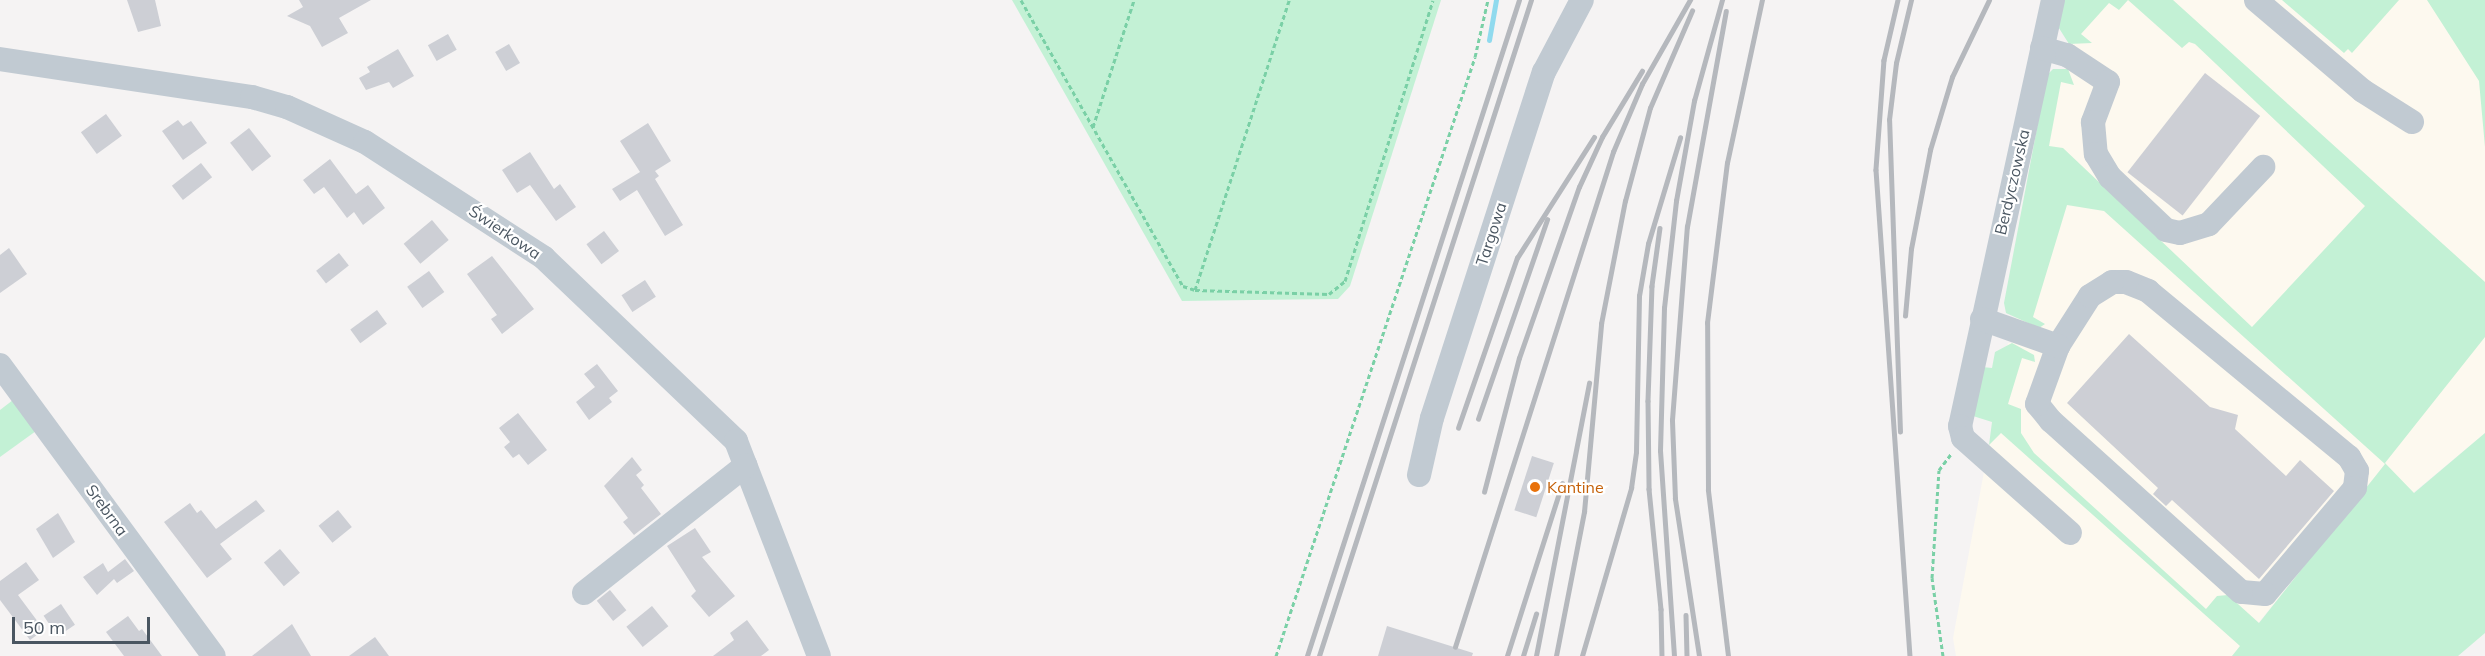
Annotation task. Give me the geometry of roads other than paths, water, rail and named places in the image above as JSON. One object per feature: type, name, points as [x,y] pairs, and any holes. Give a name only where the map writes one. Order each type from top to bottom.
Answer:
[{"type":"street","name":"Targowa","points":[[1419,475],[1430,426],[1544,72],[1582,0]]},
{"type":"street","name":"Berdyczowska","points":[[2052,0],[1960,426],[1963,438],[2070,533]]},
{"type":"street","points":[[2256,0],[2291,34],[2363,91],[2412,122]]},
{"type":"street","points":[[2042,48],[2067,55],[2108,82],[2093,122],[2096,154],[2110,177],[2166,230],[2180,233],[2209,224],[2263,167]]},
{"type":"street","name":"Świerkowa","points":[[0,59],[252,98],[287,107],[365,142],[544,258],[722,425],[736,441],[819,656]]},
{"type":"street","points":[[2112,282],[2126,282],[2148,291],[2349,457],[2357,471],[2355,488],[2271,590],[2258,596],[2241,592],[2051,422],[2037,404],[2058,346],[2098,288],[2112,282]]},
{"type":"street","points":[[1982,319],[2058,346]]},
{"type":"street","name":"Srebrna","points":[[0,365],[214,656]]},
{"type":"street","points":[[584,593],[746,465]]},
{"type":"waterway","points":[[1489,40],[1496,0]]},
{"type":"railway","points":[[1307,656],[1519,0]]},
{"type":"railway","points":[[1319,656],[1531,0]]},
{"type":"railway","points":[[1455,647],[1613,152],[1642,84],[1690,0]]},
{"type":"railway","points":[[1674,656],[1660,451],[1664,308],[1676,201],[1694,101],[1722,0]]},
{"type":"railway","points":[[1728,656],[1708,490],[1707,323],[1727,163],[1762,0]]},
{"type":"railway","points":[[1898,0],[1884,60],[1876,170],[1910,656]]},
{"type":"railway","points":[[1900,432],[1889,120],[1896,63],[1911,0]]},
{"type":"railway","points":[[1905,316],[1911,249],[1930,150],[1952,77],[1989,0]]},
{"type":"railway","points":[[1556,656],[1584,512],[1601,324],[1625,201],[1650,108],[1692,11]]},
{"type":"railway","points":[[1699,656],[1675,499],[1672,420],[1687,227],[1726,11]]},
{"type":"railway","points":[[1484,492],[1519,358],[1579,187],[1602,137],[1642,71]]},
{"type":"railway","points":[[1458,428],[1517,258],[1594,137]]},
{"type":"railway","points":[[1582,656],[1631,488],[1636,452],[1639,296],[1648,244],[1680,138]]},
{"type":"railway","points":[[1478,419],[1547,220]]},
{"type":"railway","points":[[1660,228],[1652,286],[1648,401],[1649,489],[1661,609],[1662,656]]},
{"type":"railway","points":[[1536,656],[1589,383]]},
{"type":"railway","points":[[1507,656],[1562,484]]},
{"type":"railway","points":[[1523,656],[1536,614]]},
{"type":"railway","points":[[1686,615],[1687,656]]},
{"type":"place","name":"Kantine","points":[[1535,487]]}]
